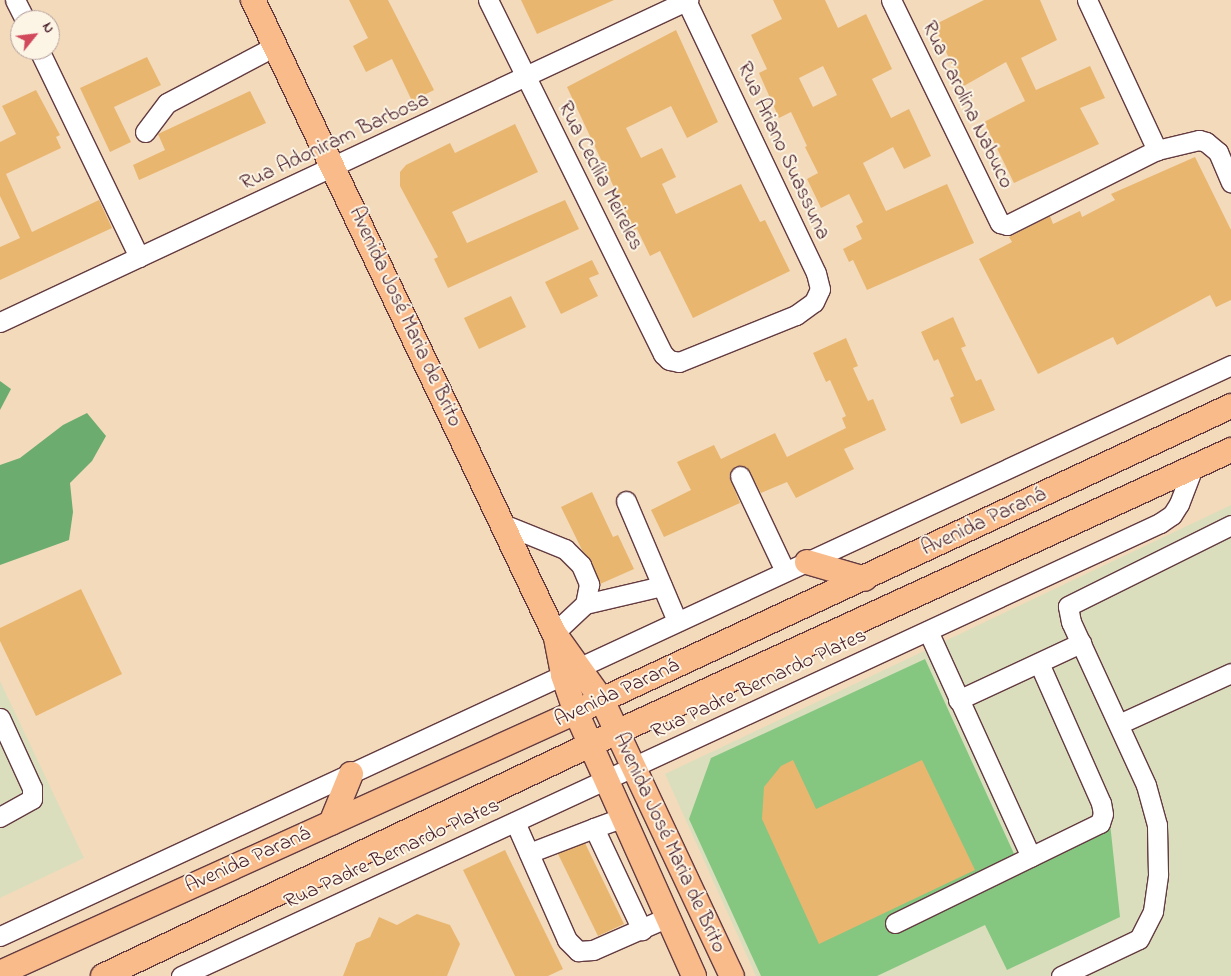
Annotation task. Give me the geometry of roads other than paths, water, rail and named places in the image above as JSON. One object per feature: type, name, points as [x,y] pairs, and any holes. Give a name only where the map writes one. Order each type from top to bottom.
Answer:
[{"type":"main road","name":"Avenida José Maria de Brito","points":[[253,0],[572,671],[576,712],[694,976]]},
{"type":"main road","name":"Avenida Paraná","points":[[0,973],[576,712],[1231,406]]},
{"type":"main road","name":"Avenida Paraná","points":[[103,976],[617,732],[1231,450]]},
{"type":"main road","points":[[807,562],[865,578]]},
{"type":"main road","name":"Avenida José Maria de Brito","points":[[572,671],[602,700],[732,976]]},
{"type":"main road","points":[[331,823],[351,774]]},
{"type":"street","name":"Rua Cecília Meireles","points":[[488,0],[664,354],[669,360],[679,362]]},
{"type":"street","name":"Rua Adoniram Barbosa","points":[[0,322],[526,78],[687,0]]},
{"type":"street","name":"Rua Ariano Suassuna","points":[[679,362],[796,315],[814,302],[820,289],[816,273],[687,0]]},
{"type":"street","name":"Rua Carolina Nabuco","points":[[891,0],[995,218],[1007,224],[1157,150]]},
{"type":"street","points":[[1087,0],[1157,150],[1199,140],[1206,142],[1218,152],[1231,182]]},
{"type":"street","points":[[145,132],[166,103],[275,46]]},
{"type":"street","points":[[45,60],[139,257]]},
{"type":"street","name":"Avenida Paraná","points":[[0,936],[1231,365]]},
{"type":"street","name":"Rua Padre Bernardo Plates","points":[[190,974],[607,780],[633,766],[1160,523],[1172,515],[1179,504],[1193,467]]},
{"type":"street","points":[[740,476],[785,571]]},
{"type":"street","points":[[626,501],[677,621]]},
{"type":"street","points":[[503,524],[566,549],[582,565],[589,584],[585,604]]},
{"type":"street","points":[[1061,976],[1139,939],[1153,911],[1158,874],[1158,825],[1146,785],[1067,611],[1070,604],[1231,525]]},
{"type":"street","points":[[555,634],[585,604],[662,586]]},
{"type":"street","points":[[928,630],[958,700],[1031,857]]},
{"type":"street","points":[[958,700],[1081,643]]},
{"type":"street","points":[[895,922],[1100,823],[1103,814],[1039,663]]},
{"type":"street","points":[[1119,724],[1231,673]]},
{"type":"street","points":[[0,718],[32,788],[32,799],[0,817]]},
{"type":"street","points":[[529,853],[624,817]]},
{"type":"street","points":[[515,822],[567,940],[578,951],[593,950],[668,917]]},
{"type":"street","points":[[594,828],[642,930]]}]
